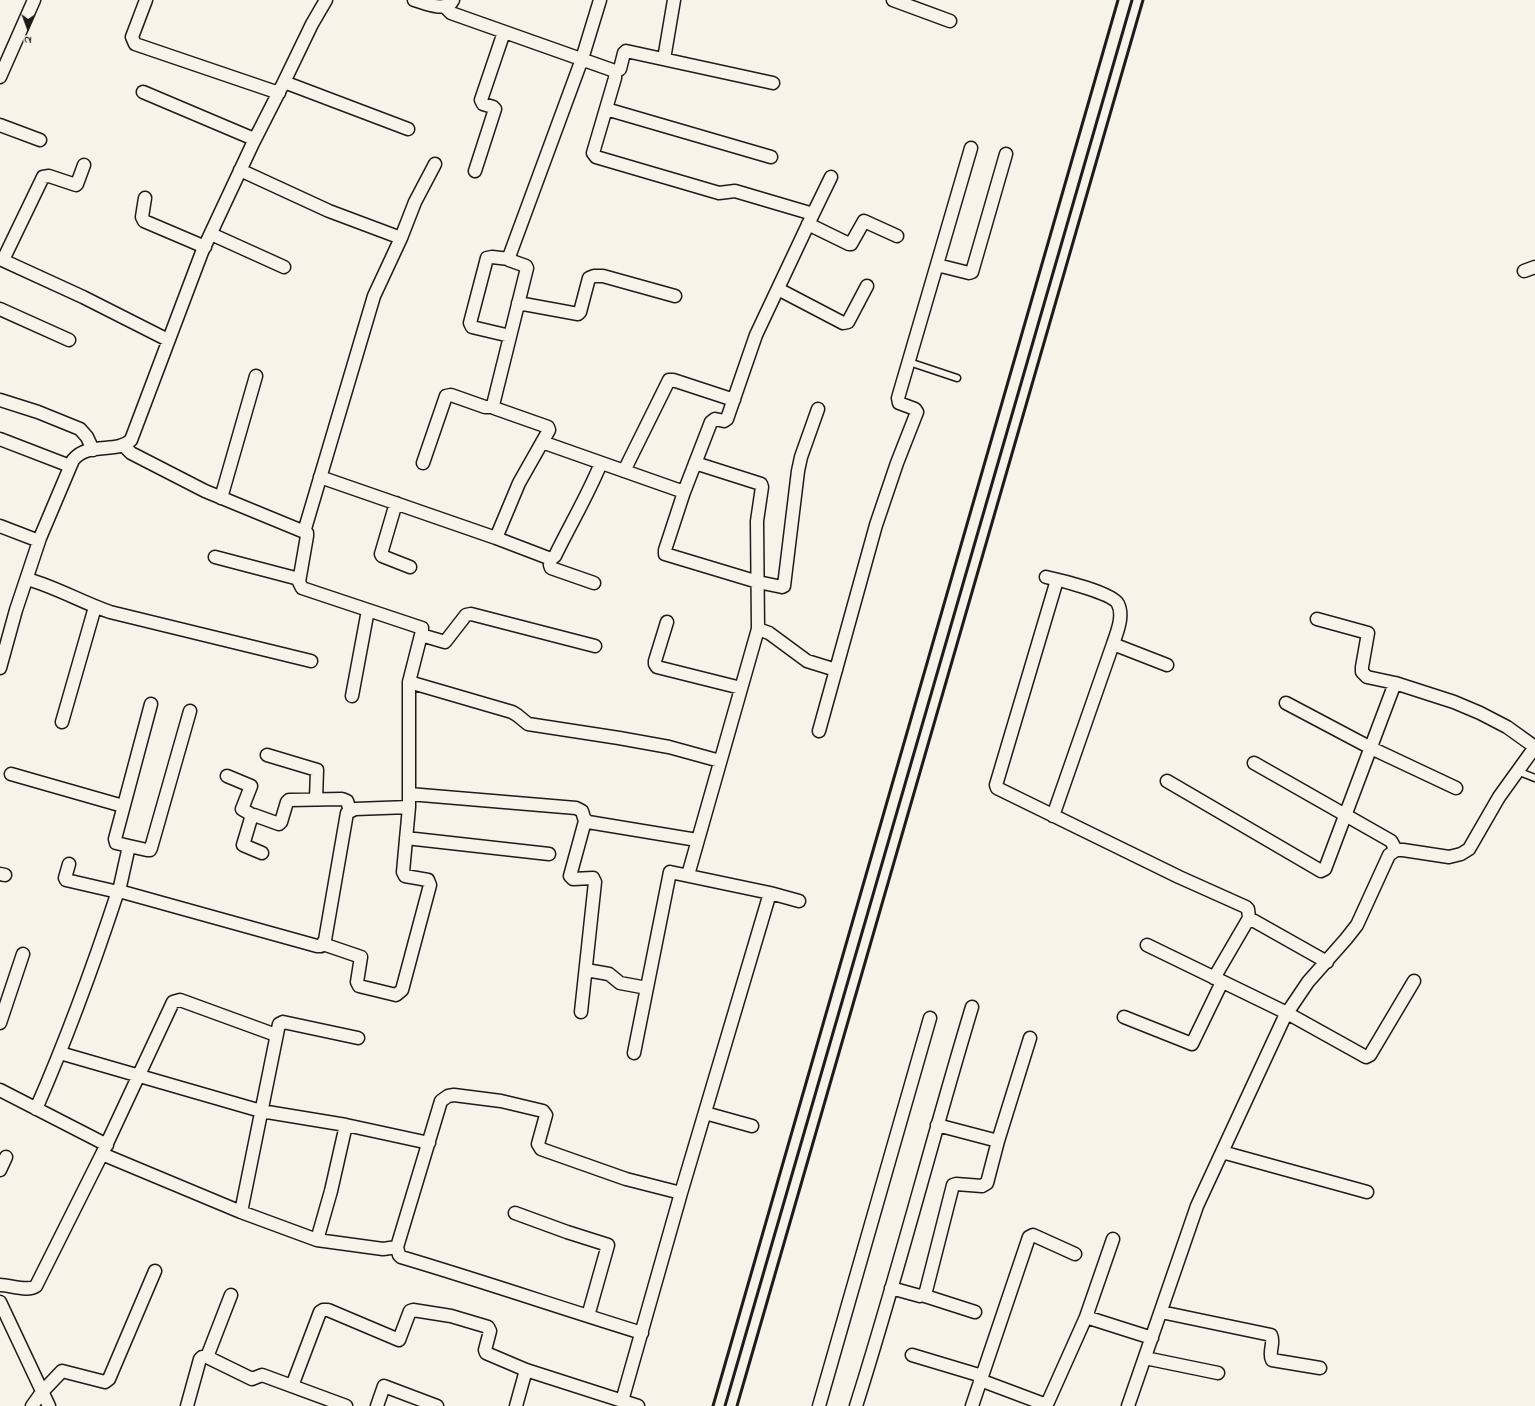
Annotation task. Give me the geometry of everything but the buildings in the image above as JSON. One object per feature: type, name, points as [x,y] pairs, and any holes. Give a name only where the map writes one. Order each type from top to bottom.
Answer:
[{"type":"street","points":[[0,77],[34,0]]},
{"type":"street","points":[[146,0],[132,38],[135,44],[282,87],[408,129]]},
{"type":"street","points":[[0,668],[39,541],[70,466],[77,455],[85,451],[124,445],[131,440],[168,340],[205,247],[254,139],[282,87],[312,24],[326,0]]},
{"type":"street","points":[[414,0],[437,6],[449,3],[451,13],[615,72]]},
{"type":"street","points":[[508,259],[582,59],[600,0]]},
{"type":"street","points":[[664,60],[674,0]]},
{"type":"street","points":[[893,0],[950,21]]},
{"type":"street","points":[[475,171],[495,109],[483,104],[481,100],[504,32]]},
{"type":"street","points":[[615,72],[620,69],[624,53],[626,51],[773,82]]},
{"type":"street","points":[[615,72],[615,78],[593,153],[596,157],[719,194],[735,191],[810,219],[849,244],[851,244],[864,221],[897,236]]},
{"type":"street","points":[[143,92],[254,139]]},
{"type":"street","points":[[606,109],[771,157]]},
{"type":"street","points":[[0,125],[40,140]]},
{"type":"street","points":[[819,731],[876,525],[897,463],[917,412],[915,409],[899,403],[898,401],[971,148]]},
{"type":"street","points":[[937,265],[969,273],[972,272],[1006,154]]},
{"type":"street","points":[[304,532],[374,296],[401,238],[415,202],[435,164]]},
{"type":"street","points":[[84,165],[76,185],[49,176],[43,177],[2,259],[168,340]]},
{"type":"street","points":[[240,170],[329,211],[401,238]]},
{"type":"street","points":[[818,409],[801,457],[798,471],[785,584],[782,588],[665,554],[684,492],[711,422],[715,419],[724,421],[727,419],[756,335],[810,219],[832,177]]},
{"type":"street","points":[[145,198],[142,217],[144,221],[205,247]]},
{"type":"street","points":[[211,234],[284,267]]},
{"type":"street","points":[[493,407],[527,267],[508,259],[492,256],[487,258],[470,323],[472,327],[510,336]]},
{"type":"street","points":[[518,303],[578,314],[580,312],[589,278],[594,276],[603,276],[675,296]]},
{"type":"street","points":[[778,289],[843,324],[846,324],[867,286]]},
{"type":"street","points":[[0,309],[69,340]]},
{"type":"street","points":[[220,498],[256,376]]},
{"type":"street","points":[[624,471],[669,380],[734,400]]},
{"type":"street","points":[[423,463],[446,396],[451,395],[485,407],[493,407],[548,427],[549,430],[519,484],[496,538]]},
{"type":"street","points":[[0,400],[38,412],[80,429],[87,437],[93,450]]},
{"type":"street","points":[[0,439],[70,466]]},
{"type":"street","points":[[542,442],[684,492]]},
{"type":"street","points":[[69,864],[65,878],[66,880],[119,892],[317,946],[323,944],[362,957],[357,982],[359,986],[396,995],[402,990],[430,885],[428,880],[405,876],[403,874],[409,808],[409,682],[422,628],[302,588],[300,586],[300,579],[307,536],[306,533],[205,492],[132,453],[124,445]]},
{"type":"street","points":[[594,584],[551,568],[551,559],[555,556],[576,512],[593,482],[601,463]]},
{"type":"street","points":[[688,875],[758,629],[757,520],[762,485],[695,463]]},
{"type":"street","points":[[320,476],[551,559]]},
{"type":"street","points":[[396,503],[381,554],[382,556],[410,567]]},
{"type":"street","points":[[0,526],[39,541]]},
{"type":"street","points":[[215,557],[300,579]]},
{"type":"street","points":[[27,579],[48,585],[95,607],[110,612],[310,662]]},
{"type":"street","points":[[1053,816],[1113,644],[1120,620],[1120,609],[1118,602],[1111,596],[1051,579],[996,785],[998,790],[1248,909],[1249,918],[1218,980],[1192,1044],[1124,1017]]},
{"type":"street","points":[[62,722],[95,607]]},
{"type":"street","points":[[352,696],[368,610]]},
{"type":"street","points":[[421,635],[446,642],[466,615],[471,614],[595,646]]},
{"type":"street","points":[[1128,1406],[1197,1206],[1287,1013],[1308,982],[1327,962],[1357,925],[1389,855],[1396,850],[1403,850],[1448,857],[1461,854],[1468,849],[1500,797],[1535,747],[1507,727],[1454,702],[1395,683],[1367,677],[1362,672],[1362,667],[1369,634],[1367,632],[1317,619]]},
{"type":"street","points":[[667,622],[655,661],[657,667],[742,688]]},
{"type":"street","points":[[758,629],[770,633],[802,658],[836,670]]},
{"type":"street","points":[[1113,644],[1167,665]]},
{"type":"street","points":[[409,682],[512,712],[528,724],[655,745],[720,761]]},
{"type":"street","points":[[1167,781],[1321,871],[1325,869],[1395,683]]},
{"type":"street","points":[[1286,703],[1371,748],[1456,788]]},
{"type":"street","points":[[151,704],[115,839],[116,843],[147,850],[150,850],[151,848],[190,712]]},
{"type":"street","points":[[267,755],[317,770],[316,799]]},
{"type":"street","points":[[1254,763],[1391,841],[1396,850]]},
{"type":"street","points":[[11,774],[123,806]]},
{"type":"street","points":[[227,776],[251,786],[242,809],[252,815],[279,824],[288,801],[346,799],[350,811]]},
{"type":"street","points":[[409,794],[576,808],[582,811],[585,821],[570,876],[573,879],[593,878],[595,882],[581,1012]]},
{"type":"street","points":[[323,944],[325,940],[346,816],[350,811],[355,809],[409,808]]},
{"type":"street","points":[[252,815],[243,845],[262,853]]},
{"type":"street","points":[[585,821],[698,840]]},
{"type":"street","points":[[406,838],[549,854]]},
{"type":"street","points":[[36,1109],[90,976],[119,892],[129,846]]},
{"type":"street","points":[[634,1053],[669,873],[672,871],[799,901]]},
{"type":"street","points":[[622,1401],[681,1193],[770,893]]},
{"type":"street","points":[[1249,918],[1327,962]]},
{"type":"street","points":[[1147,945],[1287,1013],[1366,1057],[1370,1055],[1414,981]]},
{"type":"street","points":[[0,1023],[23,954]]},
{"type":"street","points":[[586,970],[609,974],[620,983],[647,988]]},
{"type":"street","points":[[0,1285],[29,1289],[36,1286],[105,1149],[173,1002],[180,1000],[276,1035]]},
{"type":"street","points":[[856,1406],[972,1007]]},
{"type":"street","points":[[819,1406],[930,1018]]},
{"type":"street","points":[[241,1212],[279,1024],[283,1022],[358,1038]]},
{"type":"street","points":[[922,1295],[926,1291],[953,1185],[982,1186],[987,1183],[998,1141],[1030,1038]]},
{"type":"street","points":[[60,1053],[261,1111],[346,1125],[429,1143]]},
{"type":"street","points":[[0,1090],[105,1149],[241,1212],[317,1240],[383,1248],[397,1247]]},
{"type":"street","points":[[642,1332],[401,1257],[397,1247],[441,1101],[444,1098],[454,1095],[502,1101],[545,1112],[546,1115],[538,1144],[541,1149],[626,1180],[681,1193]]},
{"type":"street","points":[[705,1113],[752,1126]]},
{"type":"street","points":[[317,1240],[331,1191],[346,1125]]},
{"type":"street","points":[[937,1125],[998,1141]]},
{"type":"street","points":[[1222,1152],[1367,1192]]},
{"type":"street","points":[[0,1170],[6,1157]]},
{"type":"street","points":[[515,1213],[608,1245],[588,1316]]},
{"type":"street","points":[[972,1406],[1029,1237],[1033,1235],[1075,1254]]},
{"type":"street","points":[[912,1355],[981,1378],[1046,1404],[1086,1317],[1113,1239]]},
{"type":"street","points":[[32,1406],[42,1392],[62,1371],[105,1382],[109,1379],[155,1271]]},
{"type":"street","points":[[891,1288],[922,1295],[975,1312]]},
{"type":"street","points":[[207,1357],[231,1295]]},
{"type":"street","points":[[0,1302],[49,1406]]},
{"type":"street","points":[[292,1386],[322,1310],[328,1310],[398,1340],[400,1340],[411,1310],[451,1316],[488,1327],[490,1331],[485,1350],[486,1354],[607,1401],[622,1401],[638,1406]]},
{"type":"street","points":[[1161,1312],[1271,1335],[1270,1358],[1272,1360],[1320,1368]]},
{"type":"street","points":[[1086,1317],[1152,1338]]},
{"type":"street","points":[[187,1406],[200,1359],[207,1357],[252,1379],[262,1375],[346,1406]]},
{"type":"street","points":[[1145,1358],[1218,1373]]},
{"type":"street","points":[[516,1406],[526,1370]]},
{"type":"street","points":[[377,1406],[383,1387],[386,1386],[436,1406]]},
{"type":"lane","points":[[909,362],[957,378]]},
{"type":"lane","points":[[1518,771],[1535,778]]},
{"type":"railway","points":[[713,1406],[1118,0]]},
{"type":"railway","points":[[725,1406],[1132,0]]},
{"type":"railway","points":[[737,1406],[1143,0]]}]
